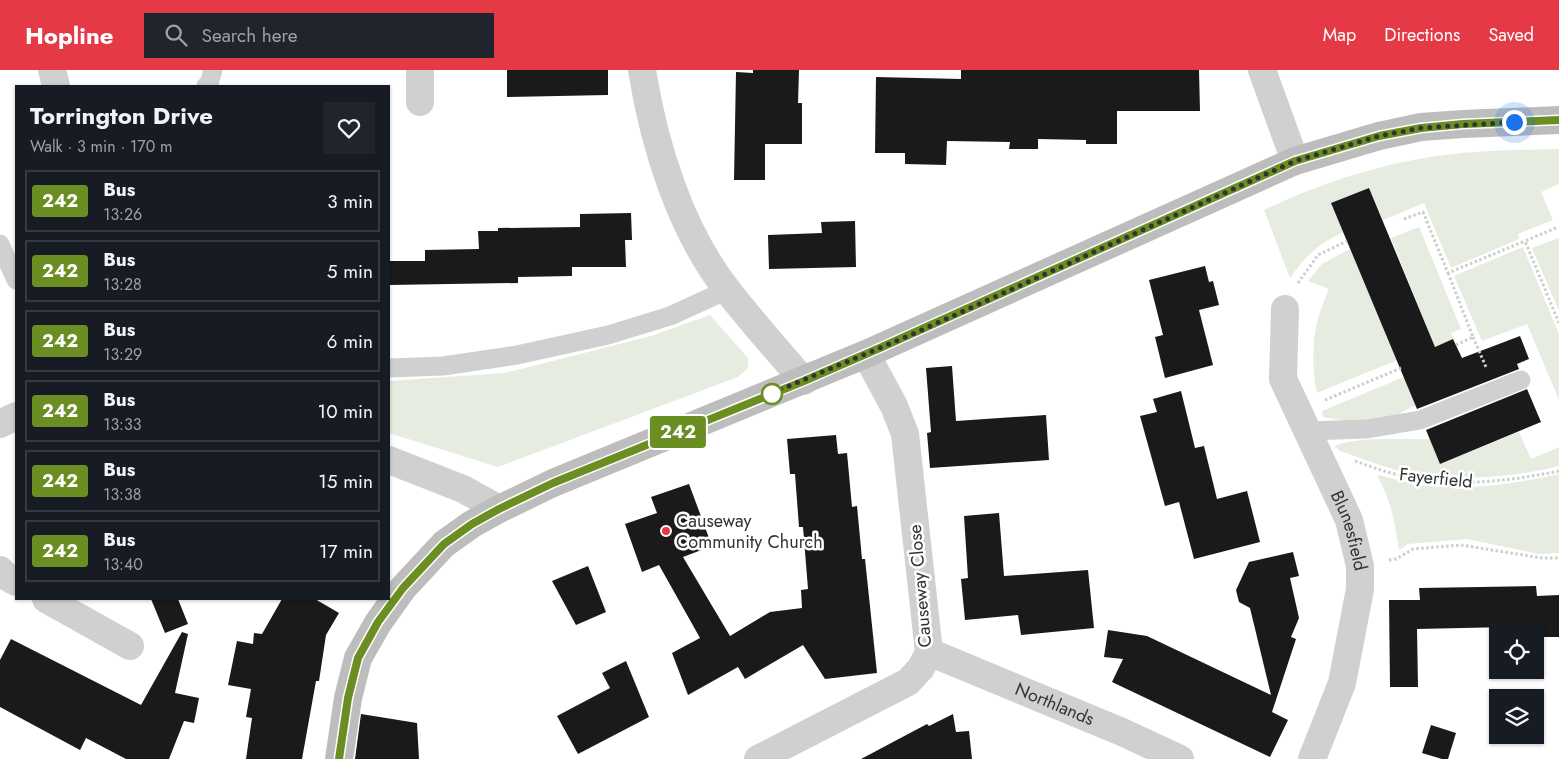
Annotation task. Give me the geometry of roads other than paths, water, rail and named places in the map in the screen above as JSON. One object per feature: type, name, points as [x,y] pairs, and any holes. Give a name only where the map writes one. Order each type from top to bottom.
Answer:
[{"type":"main road","points":[[339,759],[348,698],[358,658],[378,622],[403,588],[444,544],[472,524],[499,509],[553,483],[866,354],[1295,161],[1379,136],[1421,128],[1463,124],[1559,120]]},
{"type":"street","points":[[52,70],[56,85]]},
{"type":"street","points":[[420,70],[420,102]]},
{"type":"street","points":[[642,70],[659,148],[676,198],[698,245],[727,290],[804,381]]},
{"type":"street","points":[[1262,70],[1295,161]]},
{"type":"street","name":"Blunesfield","points":[[1284,309],[1283,379],[1349,520],[1360,566],[1360,589],[1342,682],[1312,759]]},
{"type":"street","name":"Causeway Close","points":[[758,759],[908,682],[921,668],[928,652],[905,434],[894,406],[866,354]]},
{"type":"street","points":[[0,424],[15,416]]},
{"type":"street","points":[[390,460],[463,490],[499,509]]},
{"type":"street","points":[[0,570],[15,581]]},
{"type":"street","points":[[48,600],[130,646]]},
{"type":"street","name":"Northlands","points":[[928,652],[1122,732],[1180,759]]},
{"type":"lane","points":[[208,85],[213,70]]},
{"type":"lane","points":[[0,244],[15,278]]},
{"type":"lane","points":[[390,368],[443,366],[517,355],[608,335],[670,316],[727,290]]},
{"type":"lane","points":[[1308,430],[1367,429],[1420,420],[1521,380]]},
{"type":"place","name":"Causeway Community Church","points":[[666,531]]}]
